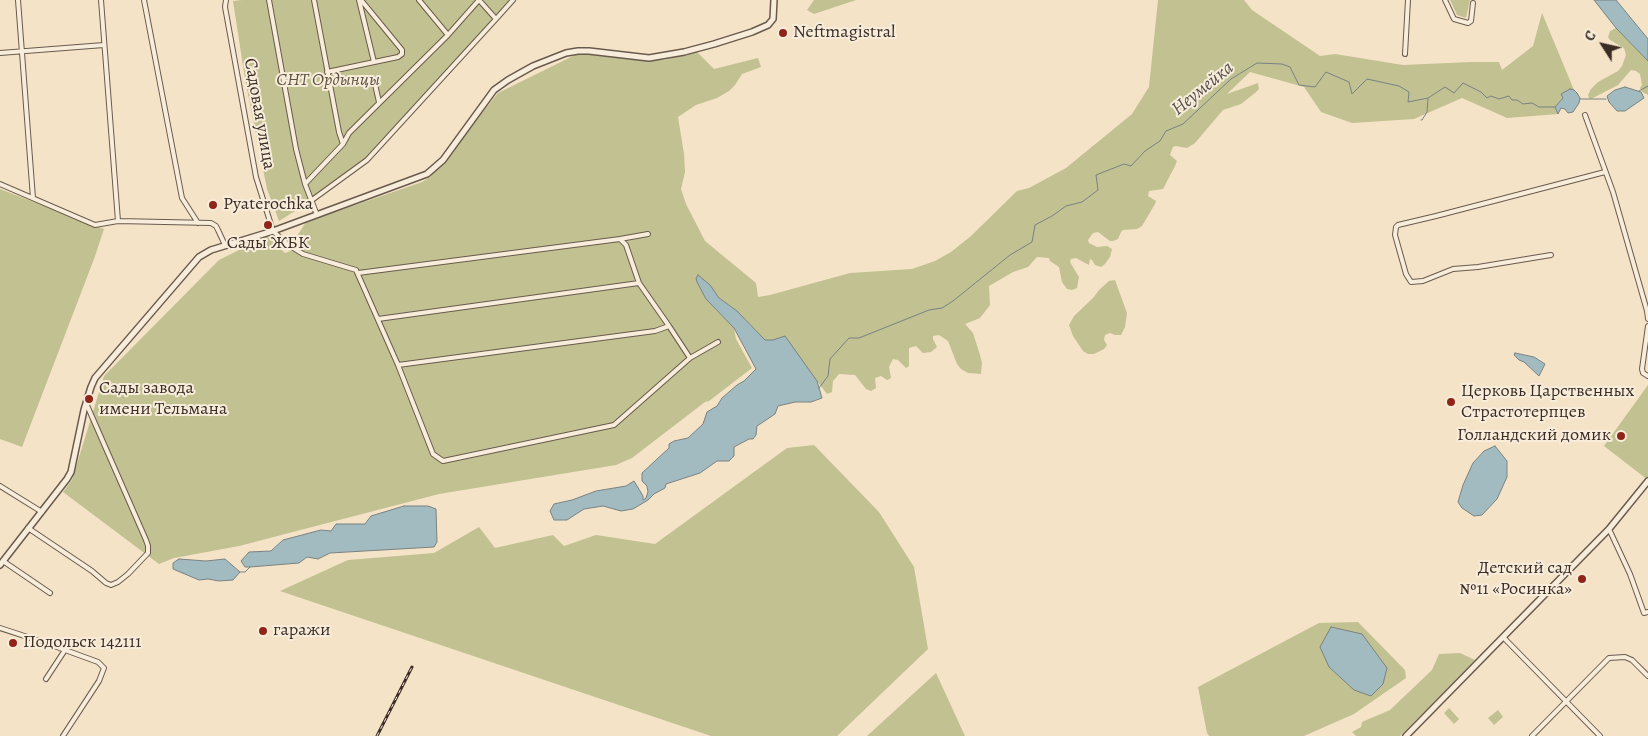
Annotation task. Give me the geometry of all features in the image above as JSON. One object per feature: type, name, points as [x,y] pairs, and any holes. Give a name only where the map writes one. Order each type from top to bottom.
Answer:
[{"type":"street","points":[[18,0],[33,198]]},
{"type":"street","points":[[100,0],[118,221]]},
{"type":"street","points":[[144,0],[182,198],[198,223]]},
{"type":"street","name":"Садовая улица","points":[[226,0],[225,7],[256,178],[273,231]]},
{"type":"street","points":[[269,0],[296,149],[305,184],[316,214]]},
{"type":"street","points":[[314,0],[339,132],[343,144]]},
{"type":"street","points":[[327,72],[398,57],[402,54],[402,50],[360,0]]},
{"type":"street","points":[[360,0],[374,62]]},
{"type":"street","points":[[419,0],[448,35]]},
{"type":"street","points":[[305,184],[343,144],[349,133],[448,35],[479,0],[496,19]]},
{"type":"street","points":[[312,200],[367,160],[514,0]]},
{"type":"street","points":[[50,593],[1,563],[67,479],[73,464],[86,402],[96,378],[199,257],[211,250],[273,231],[427,174],[443,160],[484,101],[494,90],[533,66],[566,53],[578,51],[649,58],[684,52],[714,44],[768,25],[774,19],[774,0]]},
{"type":"street","points":[[1405,54],[1408,0]]},
{"type":"street","points":[[1445,0],[1454,19],[1468,23],[1473,3]]},
{"type":"street","points":[[0,53],[104,45]]},
{"type":"street","points":[[374,80],[379,102]]},
{"type":"street","points":[[1585,115],[1624,229],[1648,319]]},
{"type":"street","points":[[1551,255],[1478,267],[1453,268],[1423,282],[1411,282],[1406,274],[1395,235],[1396,227],[1605,172]]},
{"type":"street","points":[[0,184],[95,225],[118,221],[211,224],[216,226],[225,246]]},
{"type":"street","points":[[273,231],[287,244],[303,254],[356,270],[398,365],[433,454],[443,461],[614,425],[690,358],[718,342]]},
{"type":"street","points":[[358,273],[648,234]]},
{"type":"street","points":[[620,239],[626,245],[639,283],[690,358]]},
{"type":"street","points":[[378,319],[639,283]]},
{"type":"street","points":[[398,365],[655,331],[669,326]]},
{"type":"street","points":[[1648,326],[1642,369],[1643,373],[1648,376]]},
{"type":"street","points":[[28,528],[112,585],[123,578],[148,553],[146,540],[86,402]]},
{"type":"street","points":[[1406,736],[1608,529],[1648,481]]},
{"type":"street","points":[[0,486],[42,512]]},
{"type":"street","points":[[1608,529],[1646,613]]},
{"type":"street","points":[[0,628],[98,662],[104,668],[99,681],[63,736]]},
{"type":"street","points":[[1503,637],[1600,736]]},
{"type":"street","points":[[46,679],[65,650]]},
{"type":"street","points":[[1532,736],[1609,658],[1625,656],[1632,660],[1648,676]]},
{"type":"green space","name":"СНТ Ордынцы","points":[[510,0],[374,152],[332,188],[279,221],[267,189],[245,79],[233,1]]},
{"type":"green space","points":[[814,0],[856,0],[814,14],[807,10]]},
{"type":"green space","points":[[1158,0],[1244,0],[1252,10],[1320,56],[1335,54],[1403,65],[1499,62],[1502,70],[1533,46],[1542,13],[1574,90],[1570,89],[1562,96],[1563,98],[1556,109],[1558,114],[1507,118],[1462,98],[1414,119],[1352,123],[1321,112],[1304,87],[1250,72],[1227,94],[1258,83],[1259,89],[1255,93],[1241,104],[1223,110],[1195,143],[1187,148],[1173,147],[1170,155],[1177,161],[1163,189],[1149,191],[1148,196],[1156,201],[1142,226],[1137,229],[1123,230],[1118,239],[1113,241],[1110,241],[1098,232],[1093,233],[1088,240],[1089,243],[1097,247],[1107,246],[1112,249],[1110,257],[1101,267],[1095,265],[1090,259],[1089,265],[1076,258],[1071,259],[1070,262],[1079,277],[1077,288],[1067,289],[1062,282],[1059,267],[1050,261],[1049,258],[1037,257],[1028,267],[1013,272],[989,286],[990,305],[980,318],[965,324],[973,333],[982,363],[981,374],[968,373],[961,369],[957,364],[948,341],[939,335],[933,336],[937,347],[931,352],[923,353],[916,346],[909,348],[909,366],[906,368],[898,360],[893,359],[889,367],[891,378],[887,380],[881,376],[875,378],[876,388],[871,391],[866,389],[855,375],[839,374],[833,381],[832,392],[827,394],[817,381],[772,340],[765,340],[737,311],[719,298],[710,285],[697,282],[706,299],[734,328],[736,339],[752,368],[632,458],[616,465],[439,494],[239,546],[174,558],[159,564],[63,492],[72,480],[104,376],[219,260],[267,236],[285,253],[303,246],[297,236],[306,222],[422,182],[430,177],[498,93],[577,54],[664,60],[697,52],[714,69],[758,58],[761,67],[742,74],[729,91],[717,98],[696,105],[678,117],[685,172],[681,189],[686,204],[705,241],[756,283],[758,297],[850,273],[912,269],[935,261],[951,252],[971,236],[1017,191],[1029,188],[1066,168],[1132,114],[1149,87]]},
{"type":"green space","points":[[1450,0],[1470,0],[1466,18],[1457,15]]},
{"type":"green space","points":[[1616,28],[1648,61],[1648,95],[1642,92],[1640,88],[1642,85],[1640,74],[1631,70],[1618,85],[1591,99],[1588,95],[1591,89],[1598,82],[1618,71],[1626,55],[1624,48],[1608,37],[1610,31]]},
{"type":"green space","points":[[0,189],[104,229],[22,447],[0,439]]},
{"type":"green space","points":[[1115,280],[1127,313],[1125,327],[1121,335],[1110,333],[1105,335],[1104,340],[1107,345],[1104,349],[1094,354],[1088,354],[1083,351],[1073,336],[1069,325],[1074,316],[1099,290],[1109,281]]},
{"type":"green space","points":[[1648,385],[1648,480],[1604,446]]},
{"type":"green space","points":[[814,445],[879,512],[914,567],[928,649],[837,736],[711,736],[280,591],[348,560],[434,553],[479,527],[495,548],[553,535],[564,546],[596,535],[655,544],[787,448]]},
{"type":"green space","points":[[1358,622],[1405,670],[1406,678],[1354,714],[1304,736],[1209,736],[1198,687],[1319,623]]},
{"type":"green space","points":[[1460,653],[1475,660],[1400,736],[1356,736],[1352,732],[1361,727],[1362,722],[1390,710],[1432,670],[1439,654]]},
{"type":"green space","points":[[936,673],[965,736],[867,736]]},
{"type":"green space","points":[[1449,708],[1459,719],[1454,724],[1444,713]]},
{"type":"green space","points":[[1498,710],[1503,717],[1494,725],[1488,718]]},
{"type":"water","points":[[1594,0],[1616,0],[1648,39],[1648,61],[1616,28]]},
{"type":"water","points":[[1625,87],[1641,92],[1644,98],[1625,111],[1617,111],[1609,102],[1607,96],[1615,90]]},
{"type":"water","points":[[1570,89],[1577,93],[1580,98],[1579,103],[1573,112],[1568,113],[1565,109],[1561,108],[1558,114],[1555,107],[1563,98],[1561,94]]},
{"type":"water","points":[[698,275],[710,285],[719,298],[737,311],[765,340],[773,340],[785,336],[817,381],[822,398],[811,402],[795,402],[778,406],[775,414],[757,426],[756,435],[753,439],[749,439],[734,447],[734,456],[729,461],[717,461],[700,473],[666,484],[665,488],[633,509],[621,511],[603,506],[584,509],[567,520],[554,520],[550,511],[554,504],[572,500],[596,491],[626,486],[634,481],[643,496],[643,500],[646,498],[648,492],[647,486],[642,481],[642,473],[669,448],[669,444],[688,438],[703,424],[707,412],[717,406],[722,398],[756,369],[734,328],[706,299],[697,282],[696,278]]},
{"type":"water","points":[[1515,353],[1534,357],[1545,364],[1539,376],[1524,362],[1519,360],[1514,355]]},
{"type":"water","points":[[1495,446],[1507,461],[1507,477],[1497,499],[1482,515],[1474,516],[1462,508],[1458,502],[1463,485],[1473,463],[1484,451]]},
{"type":"water","points":[[404,506],[428,506],[436,509],[437,542],[434,547],[330,553],[318,559],[307,557],[299,563],[250,567],[245,567],[241,561],[249,552],[271,551],[283,540],[321,530],[331,531],[336,524],[365,524],[371,516]]},
{"type":"water","points":[[179,559],[206,561],[225,559],[240,572],[233,580],[199,580],[173,569],[173,563]]},
{"type":"water","points":[[1331,627],[1362,634],[1387,668],[1383,684],[1371,696],[1354,690],[1329,667],[1320,647]]},
{"type":"waterway","name":"Неумейка","points":[[819,388],[828,376],[830,359],[849,338],[859,338],[929,310],[942,308],[953,301],[1010,255],[1032,242],[1035,225],[1066,206],[1082,202],[1098,190],[1096,175],[1124,164],[1131,166],[1145,151],[1160,141],[1166,131],[1183,124],[1231,79],[1257,63],[1282,64],[1290,67],[1299,85],[1315,87],[1326,72],[1349,82],[1352,94],[1367,79],[1399,86],[1409,92],[1408,102],[1428,98],[1445,87],[1454,93],[1463,83],[1481,92],[1487,98],[1491,96],[1499,99],[1509,96],[1512,100],[1517,100],[1523,104],[1532,103],[1539,107],[1555,107]]},
{"type":"waterway","name":"Неумейка","points":[[1639,91],[1648,86]]},
{"type":"waterway","points":[[1421,120],[1427,112],[1428,99]]},
{"type":"waterway","name":"Неумейка","points":[[1580,99],[1606,99]]},
{"type":"waterway","points":[[240,572],[245,572],[250,567]]},
{"type":"railway","points":[[377,736],[412,667]]},
{"type":"place","name":"Neftmagistral","points":[[783,33]]},
{"type":"place","name":"Pyaterochka","points":[[213,205]]},
{"type":"place","name":"Сады ЖБК","points":[[268,225]]},
{"type":"place","name":"Сады завода имени Тельмана","points":[[89,399]]},
{"type":"place","name":"Церковь Царственных Страстотерпцев","points":[[1451,402]]},
{"type":"place","name":"Голландский домик","points":[[1621,436]]},
{"type":"place","name":"Детский сад №11 «Росинка»","points":[[1582,579]]},
{"type":"place","name":"гаражи","points":[[263,631]]},
{"type":"place","name":"Подольск 142111","points":[[13,643]]}]
